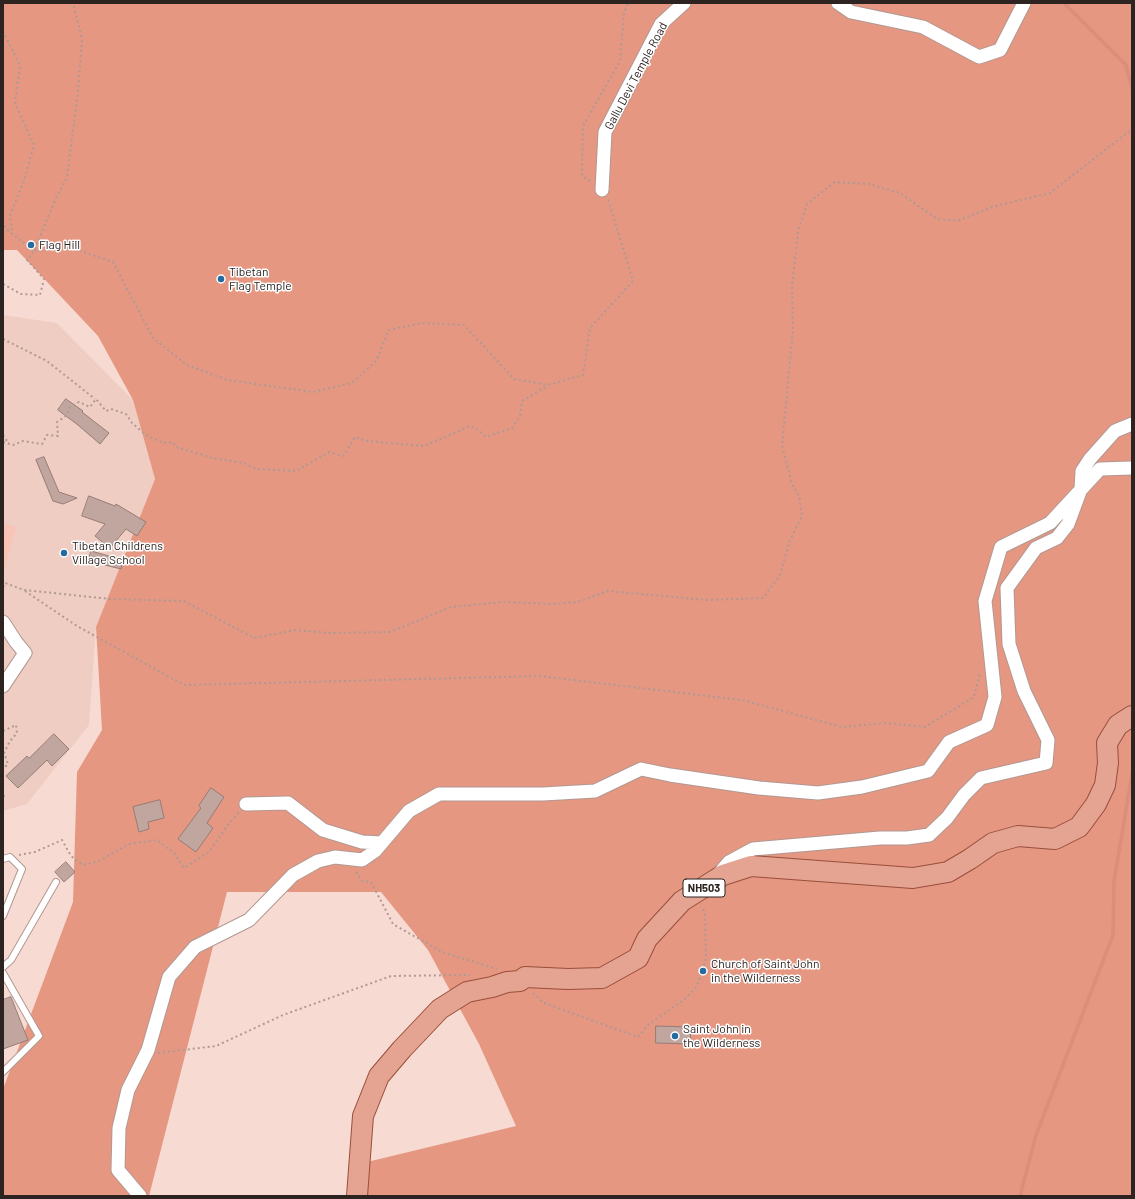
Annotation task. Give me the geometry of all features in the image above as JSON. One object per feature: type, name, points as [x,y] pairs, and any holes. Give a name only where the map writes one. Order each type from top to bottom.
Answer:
[{"type":"main road","name":"NH503","points":[[357,1196],[363,1116],[379,1076],[440,1009],[466,992],[492,987],[507,982],[520,981],[525,977],[568,979],[602,978],[638,958],[647,939],[682,901],[723,875],[751,866],[913,878],[948,872],[993,843],[1012,837],[1018,836],[1055,839],[1079,827],[1096,804],[1105,785],[1108,764],[1107,743],[1118,725],[1132,716]]},
{"type":"street","name":"Gallu Devi Temple Road","points":[[602,190],[606,132],[661,24],[684,3]]},
{"type":"street","points":[[838,3],[851,12],[922,27],[979,57],[1000,50],[1024,3]]},
{"type":"street","points":[[704,888],[729,862],[753,849],[880,838],[907,838],[929,835],[947,818],[964,795],[981,778],[1046,762],[1048,740],[1024,691],[1009,644],[1006,588],[1036,548],[1057,538],[1068,524],[1081,489],[1082,471],[1090,459],[1115,432],[1132,424]]},
{"type":"street","points":[[140,1196],[118,1170],[119,1128],[128,1090],[148,1050],[169,977],[195,946],[249,920],[293,875],[318,861],[335,857],[362,860],[375,851],[409,810],[439,794],[543,794],[595,791],[641,769],[670,775],[759,788],[818,793],[862,787],[928,772],[949,742],[987,725],[995,697],[985,601],[1001,547],[1050,523],[1100,469],[1132,468]]},
{"type":"street","points":[[3,622],[16,642],[26,653],[3,686]]},
{"type":"street","points":[[246,804],[288,803],[323,830],[362,842],[382,843]]},
{"type":"lane","points":[[3,859],[10,857],[22,869],[3,916]]},
{"type":"lane","points":[[3,967],[11,960],[56,882]]},
{"type":"lane","points":[[3,973],[39,1036],[3,1072]]},
{"type":"path","points":[[3,284],[21,294],[40,295],[44,279],[27,260],[34,251],[56,198],[67,177],[78,91],[82,39],[73,3]]},
{"type":"path","name":"Gallu Devi Temple Road","points":[[602,190],[582,176],[583,126],[620,61],[624,13],[628,3]]},
{"type":"path","points":[[3,31],[20,66],[15,103],[34,145],[24,181],[10,215],[12,234]]},
{"type":"path","points":[[24,590],[111,599],[184,602],[254,638],[296,630],[329,633],[390,632],[452,607],[503,602],[553,604],[578,602],[608,591],[706,600],[763,598],[780,575],[790,540],[802,516],[799,496],[792,484],[782,445],[793,330],[792,286],[798,231],[807,204],[835,182],[869,184],[900,193],[936,218],[957,221],[992,207],[1050,193],[1132,129]]},
{"type":"path","points":[[3,339],[47,361],[96,399],[106,411],[111,408],[126,414],[132,423],[146,435],[163,443],[173,442],[176,447],[213,458],[244,463],[256,469],[296,471],[329,452],[343,456],[355,437],[367,441],[424,446],[470,426],[478,430],[486,437],[512,428],[520,416],[522,401],[548,385],[583,375],[590,328],[633,282],[610,202],[602,190]]},
{"type":"path","points":[[3,221],[6,229],[34,251],[72,248],[113,262],[153,338],[187,365],[227,380],[312,392],[352,384],[376,361],[389,330],[422,323],[464,325],[514,379],[548,385]]},
{"type":"path","points":[[3,442],[13,445],[23,441],[42,444],[47,435],[58,436],[57,422],[66,416],[70,407],[79,402],[90,407],[96,399]]},
{"type":"path","points":[[3,435],[9,444]]},
{"type":"path","points":[[3,587],[5,583],[24,590],[77,626],[184,685],[539,676],[742,700],[842,727],[886,724],[925,727],[974,697],[981,667]]},
{"type":"path","points":[[3,731],[16,725],[17,733],[10,741],[4,753],[8,764],[3,768]]},
{"type":"path","points":[[10,857],[35,852],[62,840],[71,856],[83,865],[99,861],[129,844],[157,840],[174,853],[184,868],[209,852],[227,826],[246,804]]},
{"type":"path","points":[[362,860],[355,870],[362,881],[371,882],[393,924],[442,952],[503,970]]},
{"type":"path","points":[[520,981],[544,1003],[638,1037],[649,1024],[685,999],[696,987],[702,974],[706,958],[704,888]]},
{"type":"path","points":[[148,1050],[152,1054],[216,1046],[284,1016],[391,976],[473,974]]},
{"type":"shaded area","points":[[3,3],[1132,3],[1132,1196],[363,1196],[363,1163],[516,1126],[479,1044],[428,950],[381,892],[227,892],[149,1196],[3,1196],[3,1089],[73,902],[77,772],[102,730],[96,627],[155,479],[133,400],[98,336],[17,250],[3,250]]},
{"type":"shaded area","name":"Tibetan Childrens Village School","points":[[3,315],[57,323],[133,400],[155,479],[96,627],[89,725],[27,804],[3,811]]},
{"type":"shaded area","points":[[3,523],[16,527],[3,574]]},
{"type":"building","points":[[66,399],[109,433],[100,444],[58,410]]},
{"type":"building","points":[[44,457],[59,492],[77,498],[63,504],[53,501],[36,460]]},
{"type":"building","points":[[89,496],[115,506],[116,504],[146,522],[137,536],[126,529],[110,548],[95,536],[105,524],[82,516]]},
{"type":"building","points":[[91,551],[123,560],[121,569],[89,561]]},
{"type":"building","points":[[54,734],[69,749],[52,766],[47,760],[18,788],[6,776],[27,756],[29,758]]},
{"type":"building","points":[[211,788],[224,797],[207,823],[213,828],[196,852],[178,839],[201,808],[199,806]]},
{"type":"building","points":[[160,800],[164,818],[148,822],[149,829],[139,832],[133,807]]},
{"type":"building","points":[[66,862],[75,872],[64,882],[55,872]]},
{"type":"building","points":[[11,997],[28,1040],[3,1049],[3,1000]]},
{"type":"building","name":"Saint John in the Wilderness","points":[[656,1026],[691,1027],[690,1044],[656,1043]]},
{"type":"waterway","points":[[1064,3],[1126,65],[1132,89]]},
{"type":"waterway","points":[[1020,1196],[1036,1135],[1113,935],[1114,881],[1132,774]]},
{"type":"place","name":"Flag Hill","points":[[31,245]]},
{"type":"place","name":"Tibetan Flag Temple","points":[[221,279]]},
{"type":"place","name":"Tibetan Childrens Village School","points":[[64,553]]},
{"type":"place","name":"Church of Saint John in the Wilderness","points":[[703,971]]},
{"type":"place","name":"Saint John in the Wilderness","points":[[675,1036]]}]
